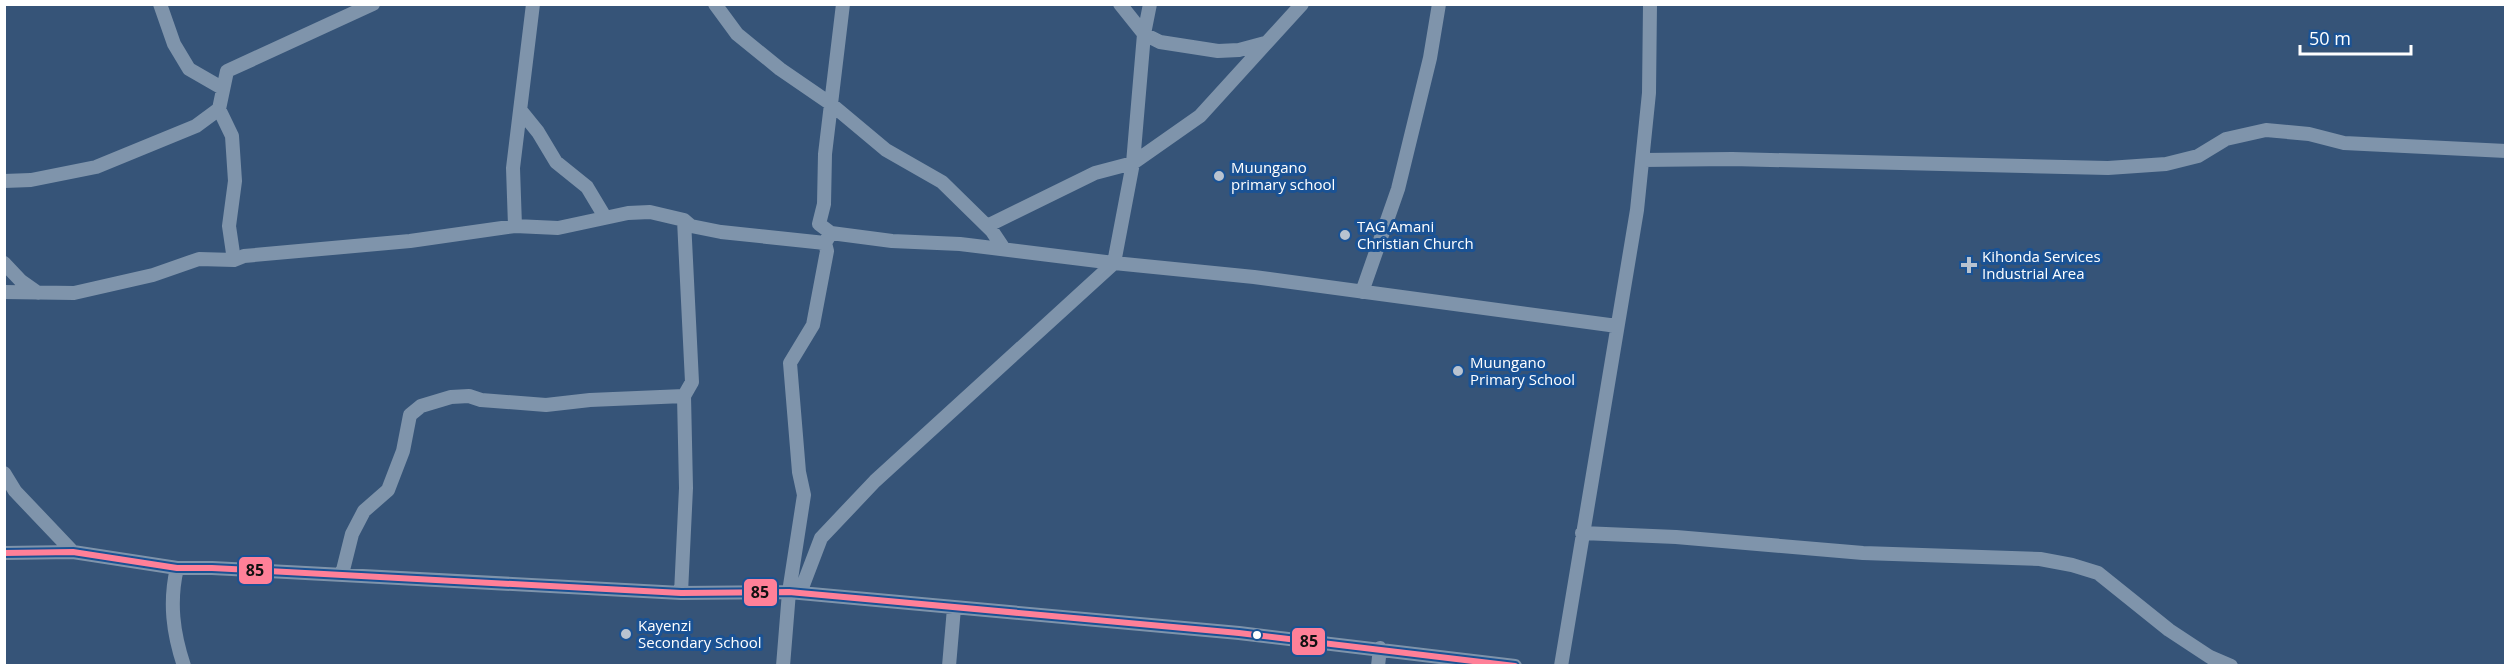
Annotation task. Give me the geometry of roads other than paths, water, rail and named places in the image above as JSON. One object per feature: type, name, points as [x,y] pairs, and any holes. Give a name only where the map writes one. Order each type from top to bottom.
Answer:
[{"type":"street","points":[[159,4],[174,44],[189,69],[222,88]]},
{"type":"street","points":[[234,260],[229,226],[235,181],[232,136],[219,109],[226,71],[374,4]]},
{"type":"street","points":[[515,226],[513,168],[533,4]]},
{"type":"street","points":[[715,4],[737,34],[780,69],[831,104],[886,150],[942,182],[987,226],[1004,249]]},
{"type":"street","points":[[783,666],[794,593],[804,495],[799,472],[790,363],[813,325],[828,238],[819,224],[824,204],[825,154],[843,4]]},
{"type":"street","points":[[1120,4],[1144,34],[1160,42],[1218,51],[1239,50],[1265,43]]},
{"type":"street","points":[[794,593],[821,538],[874,481],[1114,263],[1133,163],[1144,34],[1150,4]]},
{"type":"street","points":[[987,226],[1084,178],[1133,163],[1200,116],[1302,4]]},
{"type":"street","points":[[1362,292],[1398,189],[1430,58],[1439,4]]},
{"type":"street","points":[[1561,666],[1643,160],[1649,93],[1650,4]]},
{"type":"street","points":[[4,181],[31,180],[96,168],[196,126],[219,109]]},
{"type":"street","points":[[521,111],[538,132],[556,162],[586,187],[605,218]]},
{"type":"street","points":[[1643,160],[1732,159],[2108,168],[2166,164],[2188,159],[2198,156],[2226,139],[2266,130],[2309,134],[2344,143],[2505,152]]},
{"type":"street","points":[[4,292],[74,293],[153,275],[200,259],[234,260],[244,256],[410,241],[515,226],[558,228],[650,212],[684,220],[692,226],[721,232],[960,244],[1254,277],[1617,326]]},
{"type":"street","points":[[681,593],[686,488],[684,396],[692,382],[684,220]]},
{"type":"street","points":[[4,263],[38,293]]},
{"type":"street","points":[[342,574],[352,534],[364,511],[388,490],[403,451],[410,415],[421,406],[452,397],[469,396],[481,400],[546,405],[590,400],[684,396]]},
{"type":"street","points":[[4,473],[15,491],[73,552]]},
{"type":"street","points":[[1582,533],[1676,537],[1863,553],[2040,560],[2072,565],[2098,573],[2169,630],[2210,657],[2230,666]]},
{"type":"street","points":[[4,553],[73,552],[177,568],[342,574],[681,593],[794,593],[1380,648],[1515,666]]},
{"type":"street","points":[[177,568],[173,584],[172,621],[184,666]]},
{"type":"street","points":[[948,666],[954,608]]},
{"type":"street","points":[[1378,666],[1380,648]]},
{"type":"place","name":"Muungano primary school","points":[[1219,176]]},
{"type":"place","name":"TAG Amani Christian Church","points":[[1345,235]]},
{"type":"place","name":"Kihonda Services Industrial Area","points":[[1969,265]]},
{"type":"place","name":"Muungano Primary School","points":[[1458,371]]},
{"type":"place","name":"Kayenzi Secondary School","points":[[626,634]]}]
